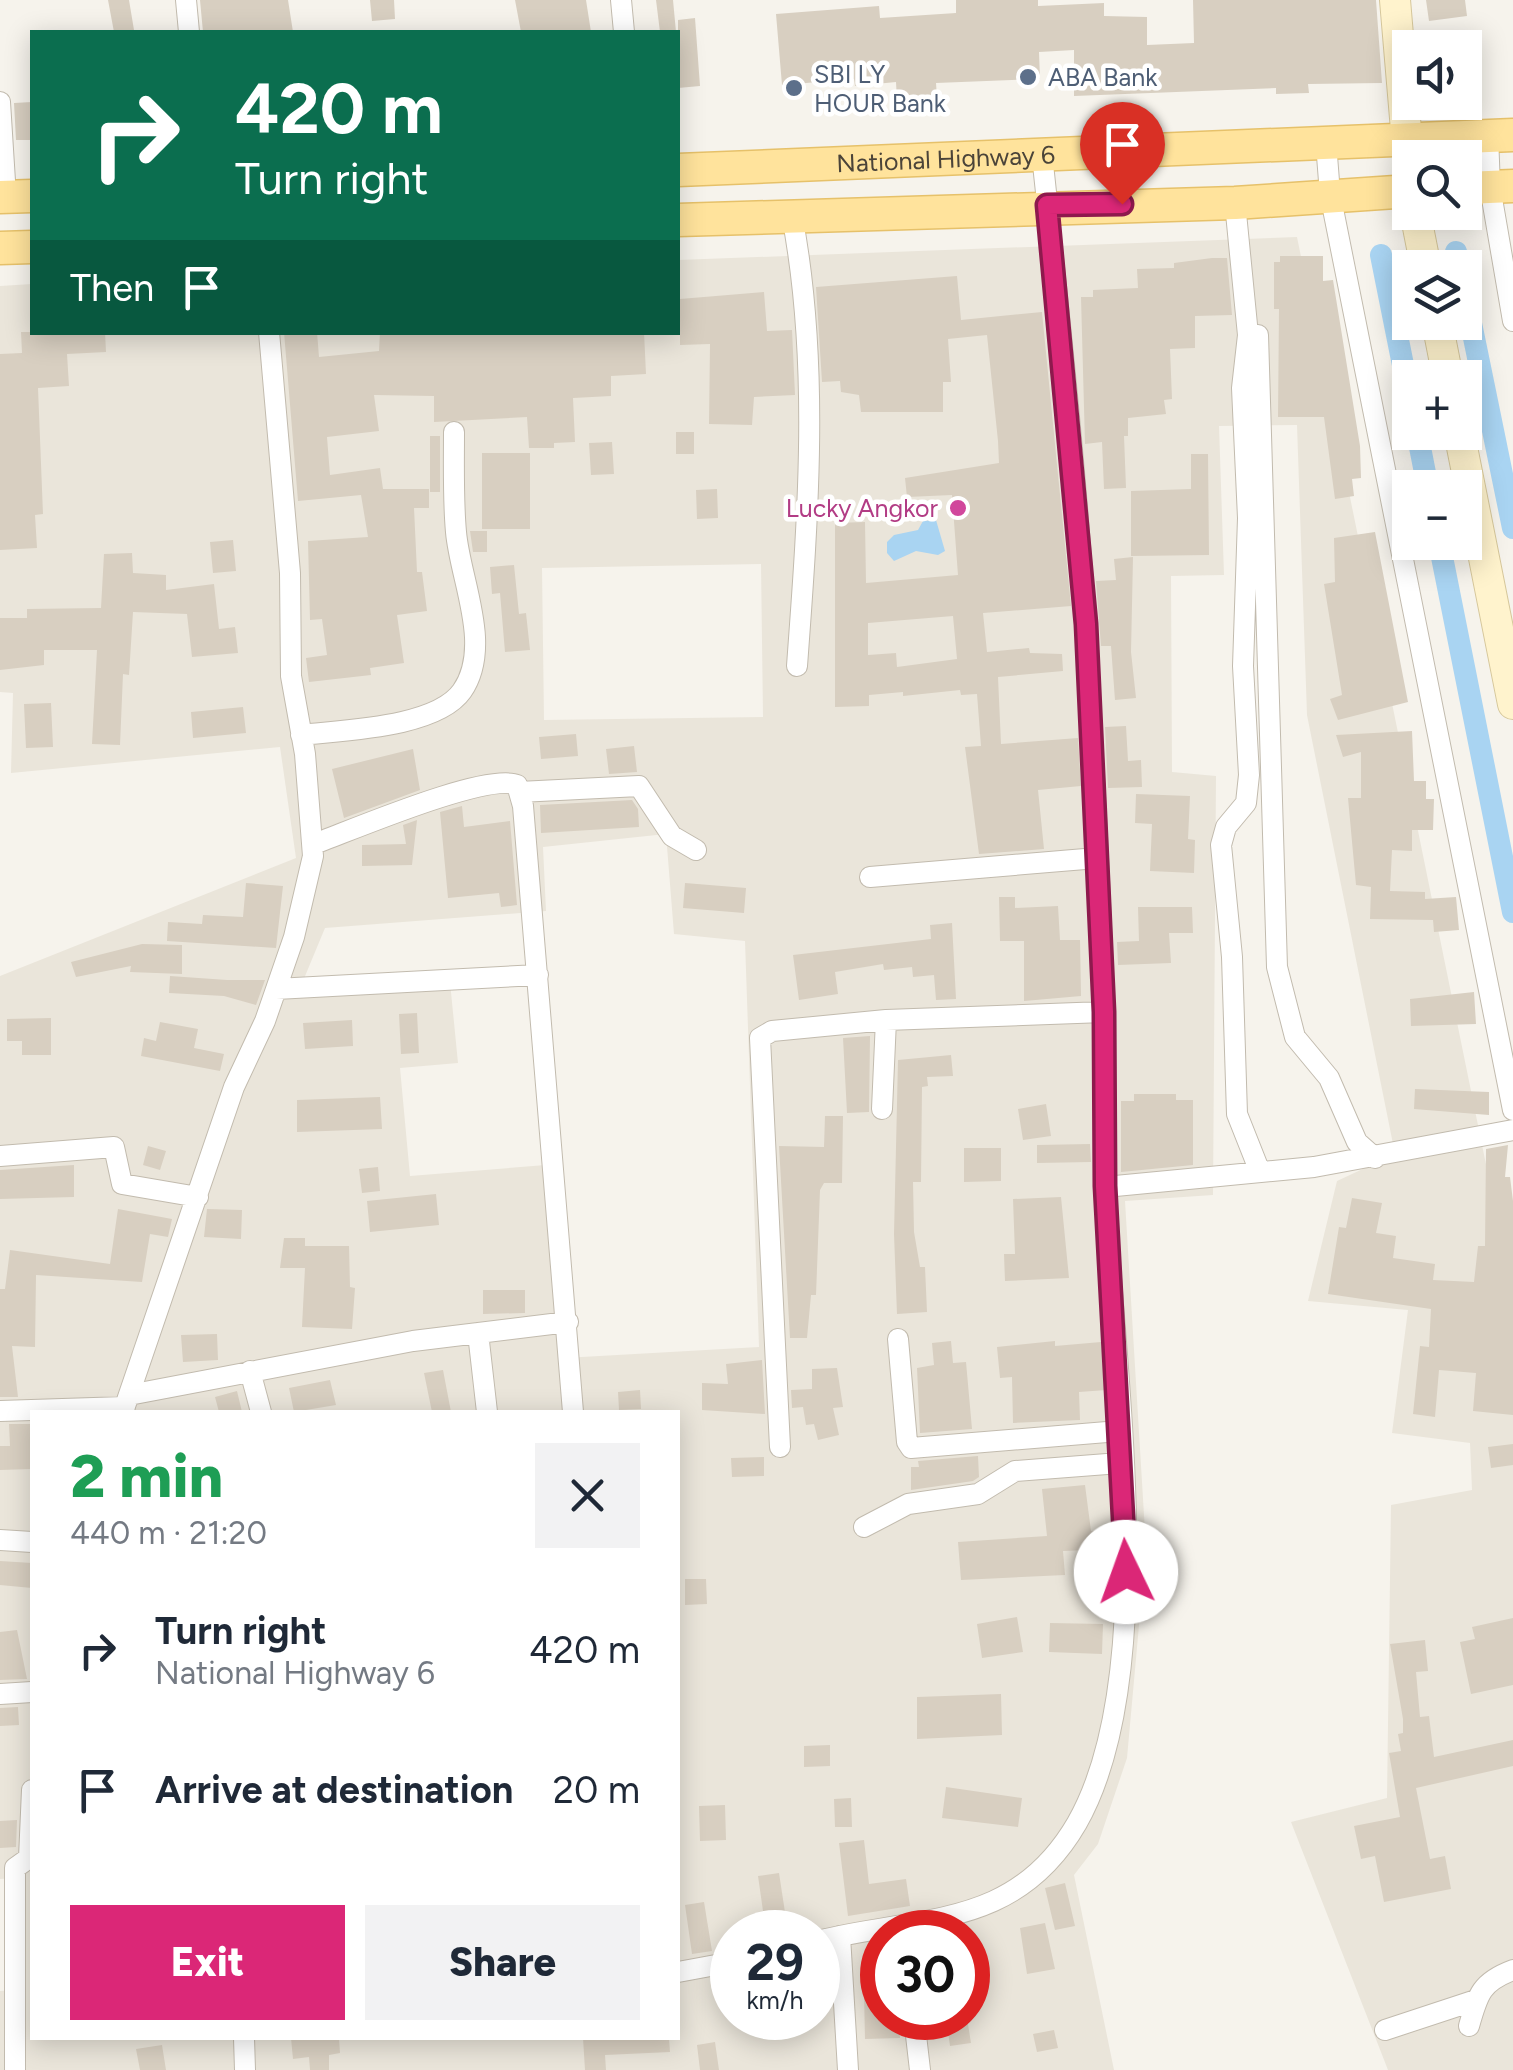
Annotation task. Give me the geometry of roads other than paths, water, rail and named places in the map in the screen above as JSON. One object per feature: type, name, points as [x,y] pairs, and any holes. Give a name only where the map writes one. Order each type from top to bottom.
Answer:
[{"type":"main road","points":[[1395,0],[1407,140]]},
{"type":"main road","name":"National Highway 6","points":[[1407,140],[1500,136]]},
{"type":"main road","name":"National Highway 6","points":[[680,170],[1392,141]]},
{"type":"main road","name":"National Highway 6","points":[[680,220],[1047,205],[1235,203],[1392,191]]},
{"type":"main road","points":[[0,248],[30,247]]},
{"type":"main road","points":[[1463,450],[1513,704]]},
{"type":"street","points":[[186,0],[189,30]]},
{"type":"street","points":[[621,0],[624,30]]},
{"type":"street","points":[[0,102],[13,197]]},
{"type":"street","points":[[1500,136],[1489,187],[1513,321]]},
{"type":"street","points":[[1326,143],[1330,194],[1513,1110]]},
{"type":"street","points":[[975,1910],[1004,1900],[1058,1848],[1096,1788],[1109,1742],[1126,1572],[1105,1186],[1104,1012],[1086,624],[1042,155]]},
{"type":"street","points":[[1235,203],[1248,335],[1242,388],[1248,518],[1244,666],[1250,775],[1246,803],[1226,826],[1221,845],[1232,957],[1237,1114],[1260,1172]]},
{"type":"street","points":[[792,216],[805,285],[809,352],[806,547],[797,666]]},
{"type":"street","points":[[1241,270],[1256,284],[1277,968],[1295,1037],[1329,1078],[1357,1142],[1376,1158]]},
{"type":"street","points":[[126,1405],[234,1087],[294,938],[314,844],[291,676],[290,573],[268,335]]},
{"type":"street","points":[[301,734],[391,725],[436,709],[461,692],[473,661],[472,623],[456,535],[454,432]]},
{"type":"street","points":[[314,844],[482,786],[511,782],[519,792],[573,1410]]},
{"type":"street","points":[[519,792],[639,786],[672,836],[696,850]]},
{"type":"street","points":[[870,877],[1097,858]]},
{"type":"street","points":[[276,988],[538,976]]},
{"type":"street","points":[[780,1447],[760,1038],[772,1032],[886,1020],[1104,1012]]},
{"type":"street","points":[[882,1109],[886,1020]]},
{"type":"street","points":[[1105,1186],[1376,1158],[1513,1130]]},
{"type":"street","points":[[0,1156],[114,1147],[122,1184],[198,1197]]},
{"type":"street","points":[[0,1411],[126,1405],[250,1370],[478,1332],[568,1322]]},
{"type":"street","points":[[478,1332],[487,1410]]},
{"type":"street","points":[[898,1339],[906,1442],[911,1448],[1119,1432]]},
{"type":"street","points":[[250,1370],[260,1410]]},
{"type":"street","points":[[864,1527],[908,1504],[978,1494],[1014,1472],[1120,1463]]},
{"type":"street","points":[[0,1540],[30,1542]]},
{"type":"street","points":[[0,1694],[30,1692]]},
{"type":"street","points":[[0,1860],[30,1858]]},
{"type":"street","points":[[15,2070],[23,1994],[15,1868],[30,1858]]},
{"type":"street","points":[[848,2070],[840,1936],[860,1934]]},
{"type":"street","points":[[680,1972],[710,1966]]},
{"type":"street","points":[[1470,2026],[1486,1980],[1513,1970]]},
{"type":"street","points":[[1385,2030],[1476,2000]]},
{"type":"street","points":[[244,2040],[245,2070]]},
{"type":"street","points":[[917,2040],[920,2070]]},
{"type":"water","points":[[936,520],[945,551],[938,555],[916,551],[894,561],[887,553],[887,542],[894,535],[918,530],[923,521]]},
{"type":"waterway","points":[[1381,255],[1402,360]]},
{"type":"waterway","points":[[1474,340],[1513,528]]},
{"type":"waterway","points":[[1421,450],[1424,470]]},
{"type":"waterway","points":[[1443,560],[1513,912]]},
{"type":"place","name":"ABA Bank","points":[[1028,77]]},
{"type":"place","name":"SBI LY HOUR Bank","points":[[794,88]]},
{"type":"place","name":"Lucky Angkor","points":[[958,508]]}]
